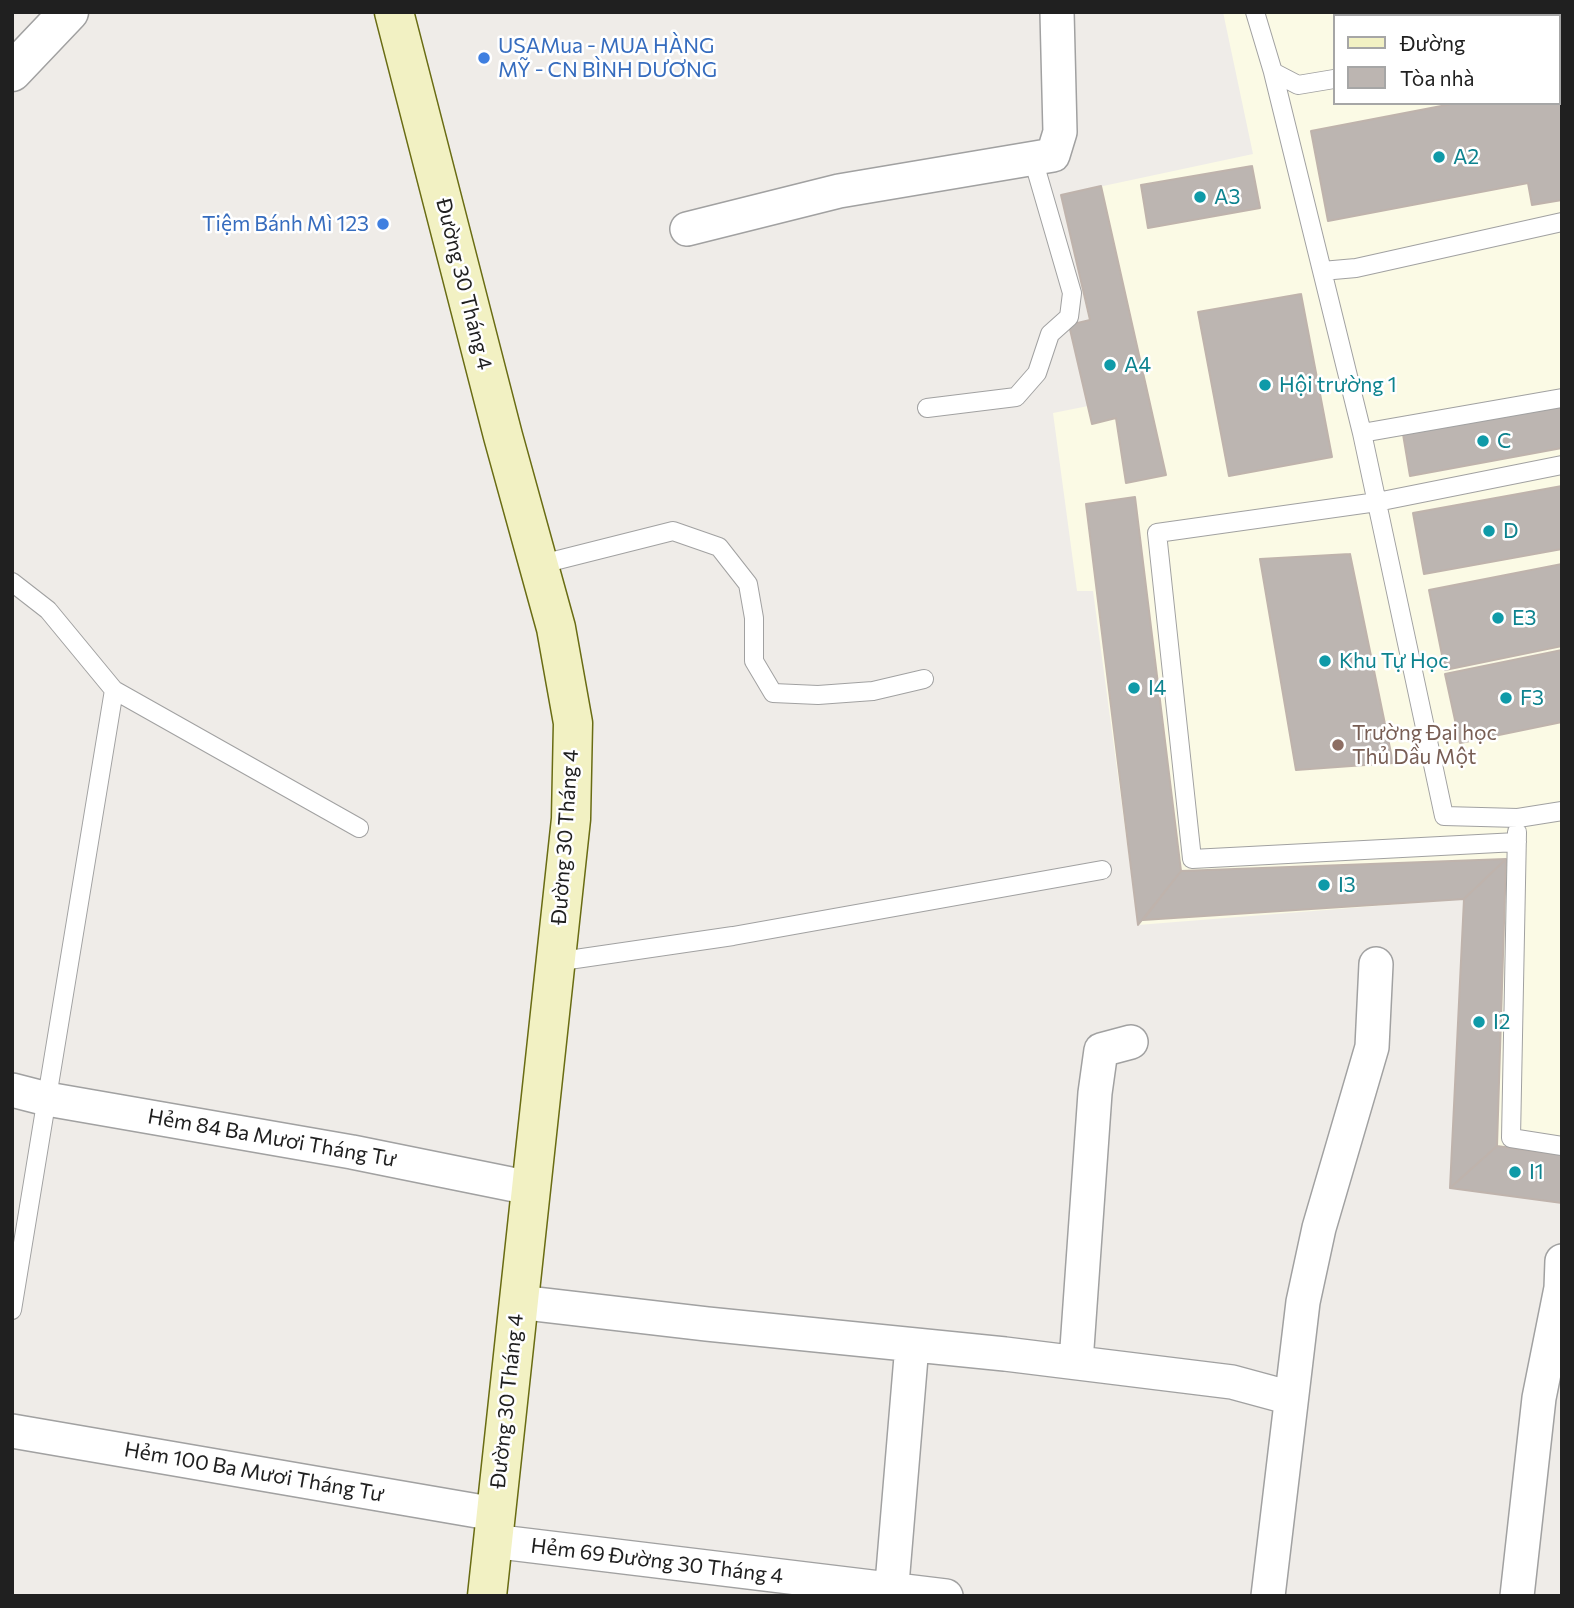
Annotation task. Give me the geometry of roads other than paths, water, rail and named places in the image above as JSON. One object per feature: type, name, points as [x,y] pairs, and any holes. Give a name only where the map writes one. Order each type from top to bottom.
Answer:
[{"type":"main road","name":"Đường 30 Tháng 4","points":[[394,12],[556,628],[573,723],[571,819],[487,1596]]},
{"type":"street","points":[[12,72],[69,12]]},
{"type":"street","points":[[687,229],[839,191],[1053,155],[1060,132],[1057,12]]},
{"type":"street","points":[[1269,1596],[1303,1303],[1319,1228],[1372,1047],[1376,964]]},
{"type":"street","points":[[1076,1362],[1095,1093],[1101,1050],[1131,1042]]},
{"type":"street","name":"Hẻm 84 Ba Mươi Tháng Tư","points":[[12,1090],[47,1099],[352,1152],[530,1188]]},
{"type":"street","points":[[1517,1596],[1539,1398],[1561,1288],[1562,1261]]},
{"type":"street","points":[[518,1302],[1076,1362],[1232,1382],[1291,1398]]},
{"type":"street","points":[[892,1593],[912,1345]]},
{"type":"street","name":"Hẻm 100 Ba Mươi Tháng Tư","points":[[12,1431],[494,1527]]},
{"type":"street","name":"Hẻm 69 Đường 30 Tháng 4","points":[[494,1527],[892,1593],[946,1596]]},
{"type":"lane","points":[[1255,12],[1273,72],[1362,433],[1444,816],[1518,818],[1562,811]]},
{"type":"lane","points":[[1273,72],[1298,85],[1332,79]]},
{"type":"lane","points":[[927,408],[1016,397],[1037,373],[1050,334],[1069,317],[1072,293],[1033,159]]},
{"type":"lane","points":[[1322,271],[1356,268],[1562,222]]},
{"type":"lane","points":[[1362,433],[1562,398]]},
{"type":"lane","points":[[1517,842],[1192,859],[1157,533],[1377,502],[1562,465]]},
{"type":"lane","points":[[538,565],[674,531],[719,547],[748,584],[754,618],[754,661],[773,693],[818,695],[873,691],[924,679]]},
{"type":"lane","points":[[12,582],[48,610],[114,690],[359,828]]},
{"type":"lane","points":[[12,1310],[114,690]]},
{"type":"lane","points":[[1518,818],[1511,1138],[1562,1146]]},
{"type":"lane","points":[[555,962],[733,936],[1102,870]]},
{"type":"place","name":"USAMua - MUA HÀNG MỸ - CN BÌNH DƯƠNG","points":[[484,58]]},
{"type":"place","name":"A2","points":[[1439,157]]},
{"type":"place","name":"A3","points":[[1200,197]]},
{"type":"place","name":"Tiệm Bánh Mì 123","points":[[383,224]]},
{"type":"place","name":"A4","points":[[1110,365]]},
{"type":"place","name":"Hội trường 1","points":[[1265,385]]},
{"type":"place","name":"C","points":[[1483,441]]},
{"type":"place","name":"D","points":[[1489,531]]},
{"type":"place","name":"E3","points":[[1498,618]]},
{"type":"place","name":"Khu Tự Học","points":[[1325,661]]},
{"type":"place","name":"I4","points":[[1134,688]]},
{"type":"place","name":"F3","points":[[1506,698]]},
{"type":"place","name":"Trường Đại học Thủ Dầu Một","points":[[1338,745]]},
{"type":"place","name":"I3","points":[[1324,885]]},
{"type":"place","name":"I2","points":[[1479,1022]]},
{"type":"place","name":"I1","points":[[1515,1172]]}]
